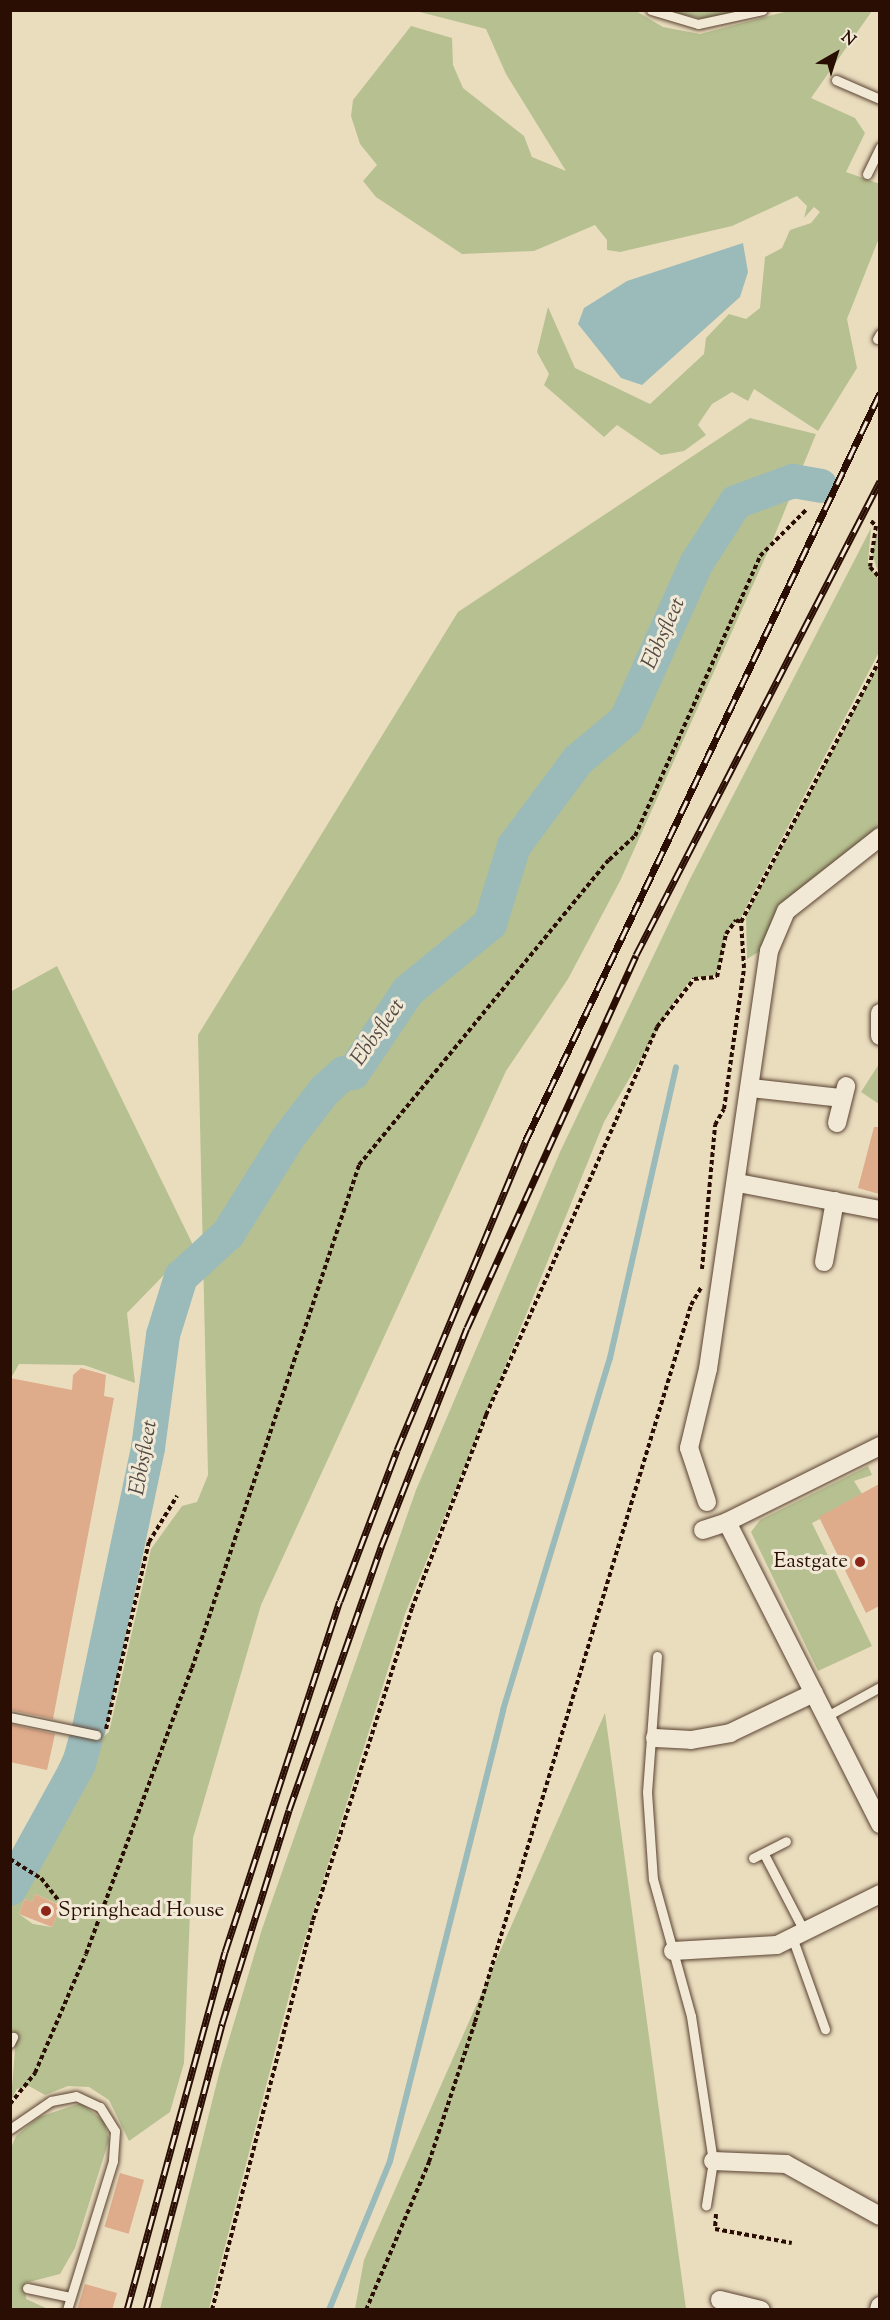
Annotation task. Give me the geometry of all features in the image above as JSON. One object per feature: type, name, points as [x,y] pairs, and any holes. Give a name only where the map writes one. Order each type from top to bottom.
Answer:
[{"type":"street","points":[[707,1502],[689,1448],[708,1369],[774,939],[786,911],[879,837]]},
{"type":"street","points":[[879,1013],[879,1036]]},
{"type":"street","points":[[751,1088],[844,1092],[837,1123]]},
{"type":"street","points":[[738,1183],[879,1210]]},
{"type":"street","points":[[824,1262],[835,1202]]},
{"type":"street","points":[[703,1530],[727,1522],[879,1447]]},
{"type":"street","points":[[727,1522],[814,1693],[875,1803],[879,1824]]},
{"type":"street","points":[[655,1738],[691,1740],[730,1733],[814,1693]]},
{"type":"street","points":[[673,1950],[759,1948],[798,1934],[879,1894]]},
{"type":"street","points":[[713,2161],[786,2164],[879,2216]]},
{"type":"street","points":[[720,2300],[761,2310]]},
{"type":"lane","points":[[651,10],[692,24],[763,10]]},
{"type":"lane","points":[[836,80],[879,99]]},
{"type":"lane","points":[[867,174],[879,147]]},
{"type":"lane","points":[[657,1656],[655,1738],[647,1792],[654,1879],[691,2016],[713,2161],[706,2205]]},
{"type":"lane","points":[[827,1716],[879,1687]]},
{"type":"lane","points":[[10,1717],[96,1736]]},
{"type":"lane","points":[[753,1858],[765,1856],[786,1841]]},
{"type":"lane","points":[[765,1856],[798,1934],[825,2029]]},
{"type":"lane","points":[[10,2129],[43,2106],[72,2096],[92,2100],[112,2122],[113,2161],[67,2310]]},
{"type":"lane","points":[[27,2288],[70,2296]]},
{"type":"path","points":[[10,2104],[37,2071],[86,1954],[180,1701],[358,1165],[609,860],[635,836],[759,556],[807,509]]},
{"type":"path","points":[[871,521],[876,526],[870,567],[879,578]]},
{"type":"path","points":[[366,2310],[429,2162],[472,2032],[691,1305],[701,1288],[715,1125],[724,1109],[744,968],[741,922],[879,660]]},
{"type":"path","points":[[212,2310],[313,1920],[420,1587],[486,1415],[657,1027],[694,979],[717,977],[726,934],[736,920],[741,922]]},
{"type":"path","points":[[96,1736],[108,1723],[150,1539],[177,1496]]},
{"type":"path","points":[[13,1859],[35,1875],[60,1902]]},
{"type":"path","points":[[706,2205],[717,2207],[716,2229],[792,2243]]},
{"type":"green space","points":[[416,11],[636,11],[663,27],[700,34],[788,11],[872,11],[811,98],[855,118],[865,133],[846,172],[880,184],[879,238],[847,319],[857,368],[818,431],[754,389],[748,401],[732,392],[712,404],[701,420],[698,425],[706,435],[684,451],[661,455],[617,425],[604,437],[544,385],[549,374],[537,352],[548,307],[575,368],[650,404],[704,354],[706,338],[729,314],[746,319],[760,308],[765,257],[782,248],[790,230],[811,223],[820,212],[814,207],[804,218],[807,206],[797,196],[732,226],[620,252],[607,250],[607,240],[595,225],[534,251],[462,254],[376,197],[363,181],[377,165],[360,144],[351,116],[353,100],[411,26],[452,38],[453,65],[463,88],[524,136],[532,157],[566,171],[506,74],[486,29]]},
{"type":"green space","points":[[666,11],[745,11],[705,19]]},
{"type":"green space","points":[[750,418],[816,434],[769,549],[620,881],[568,979],[506,1071],[261,1605],[193,1838],[184,2063],[170,2112],[129,2141],[109,2100],[89,2087],[68,2086],[45,2095],[29,2086],[17,2089],[11,2100],[16,2037],[10,2035],[11,1869],[16,1862],[36,1875],[18,1856],[71,1738],[97,1742],[109,1732],[151,1549],[182,1506],[197,1502],[208,1475],[198,1035],[458,612]],"holes":[[[35,1894],[72,1910],[70,1916],[59,1911],[52,1927],[33,1924],[19,1914],[25,1899],[32,1902]]]},
{"type":"green space","points":[[879,526],[879,575],[872,553]]},
{"type":"green space","points":[[871,528],[868,562],[879,580],[879,652],[741,917],[726,932],[717,975],[692,978],[675,1000],[604,1122],[405,1614],[297,1965],[209,2309],[160,2309],[221,2066],[262,1929],[416,1490],[560,1152],[690,879]]},
{"type":"green space","points":[[879,663],[879,826],[788,898],[772,920],[762,950],[747,959],[746,916]]},
{"type":"green space","points":[[57,966],[193,1245],[127,1313],[135,1383],[84,1365],[19,1364],[11,1378],[10,992]]},
{"type":"green space","points":[[879,1064],[879,1104],[861,1092]]},
{"type":"green space","points":[[868,1466],[872,1475],[854,1481],[864,1497],[812,1523],[872,1646],[818,1671],[751,1532],[760,1520]]},
{"type":"green space","points":[[605,1713],[686,2309],[355,2309],[364,2260]]},
{"type":"green space","points":[[81,2103],[104,2121],[109,2140],[75,2248],[60,2274],[25,2283],[26,2299],[48,2309],[11,2310],[11,2148],[16,2136],[39,2117]]},
{"type":"water","points":[[743,243],[748,272],[740,297],[642,385],[621,378],[578,324],[584,308],[627,281]]},
{"type":"pier","points":[[830,467],[880,478],[879,503],[871,519],[818,491]]},
{"type":"building","points":[[874,1127],[879,1127],[879,1194],[858,1188]]},
{"type":"building","points":[[81,1368],[106,1375],[104,1396],[114,1398],[53,1719],[10,1710],[10,1378],[72,1390],[73,1375]]},
{"type":"building","name":"Eastgate","points":[[879,1484],[879,1606],[866,1613],[819,1517]]},
{"type":"building","points":[[10,1724],[55,1734],[47,1770],[10,1762]]},
{"type":"building","name":"Springhead House","points":[[35,1894],[61,1906],[52,1927],[19,1914],[25,1899],[32,1902]]},
{"type":"building","points":[[120,2173],[144,2180],[129,2234],[105,2227]]},
{"type":"building","points":[[85,2284],[117,2293],[112,2310],[77,2310]]},
{"type":"waterway","name":"Ebbsfleet","points":[[89,1728],[148,1448],[163,1335],[181,1277],[228,1234],[288,1138],[325,1090],[344,1073],[353,1073],[408,991],[490,924],[514,846],[578,760],[626,720],[696,564],[736,502],[793,481],[821,486]]},
{"type":"waterway","points":[[329,2310],[390,2161],[503,1710],[610,1358],[676,1067]]},
{"type":"waterway","name":"Ebbsfleet","points":[[10,1889],[79,1764],[85,1741]]},
{"type":"railway","points":[[127,2310],[225,1952],[340,1601],[397,1450],[525,1142],[880,393]]},
{"type":"railway","points":[[146,2310],[222,2024],[289,1810],[381,1547],[467,1328],[636,955],[880,481]]},
{"type":"place","name":"Eastgate","points":[[860,1562]]},
{"type":"place","name":"Springhead House","points":[[46,1911]]}]
